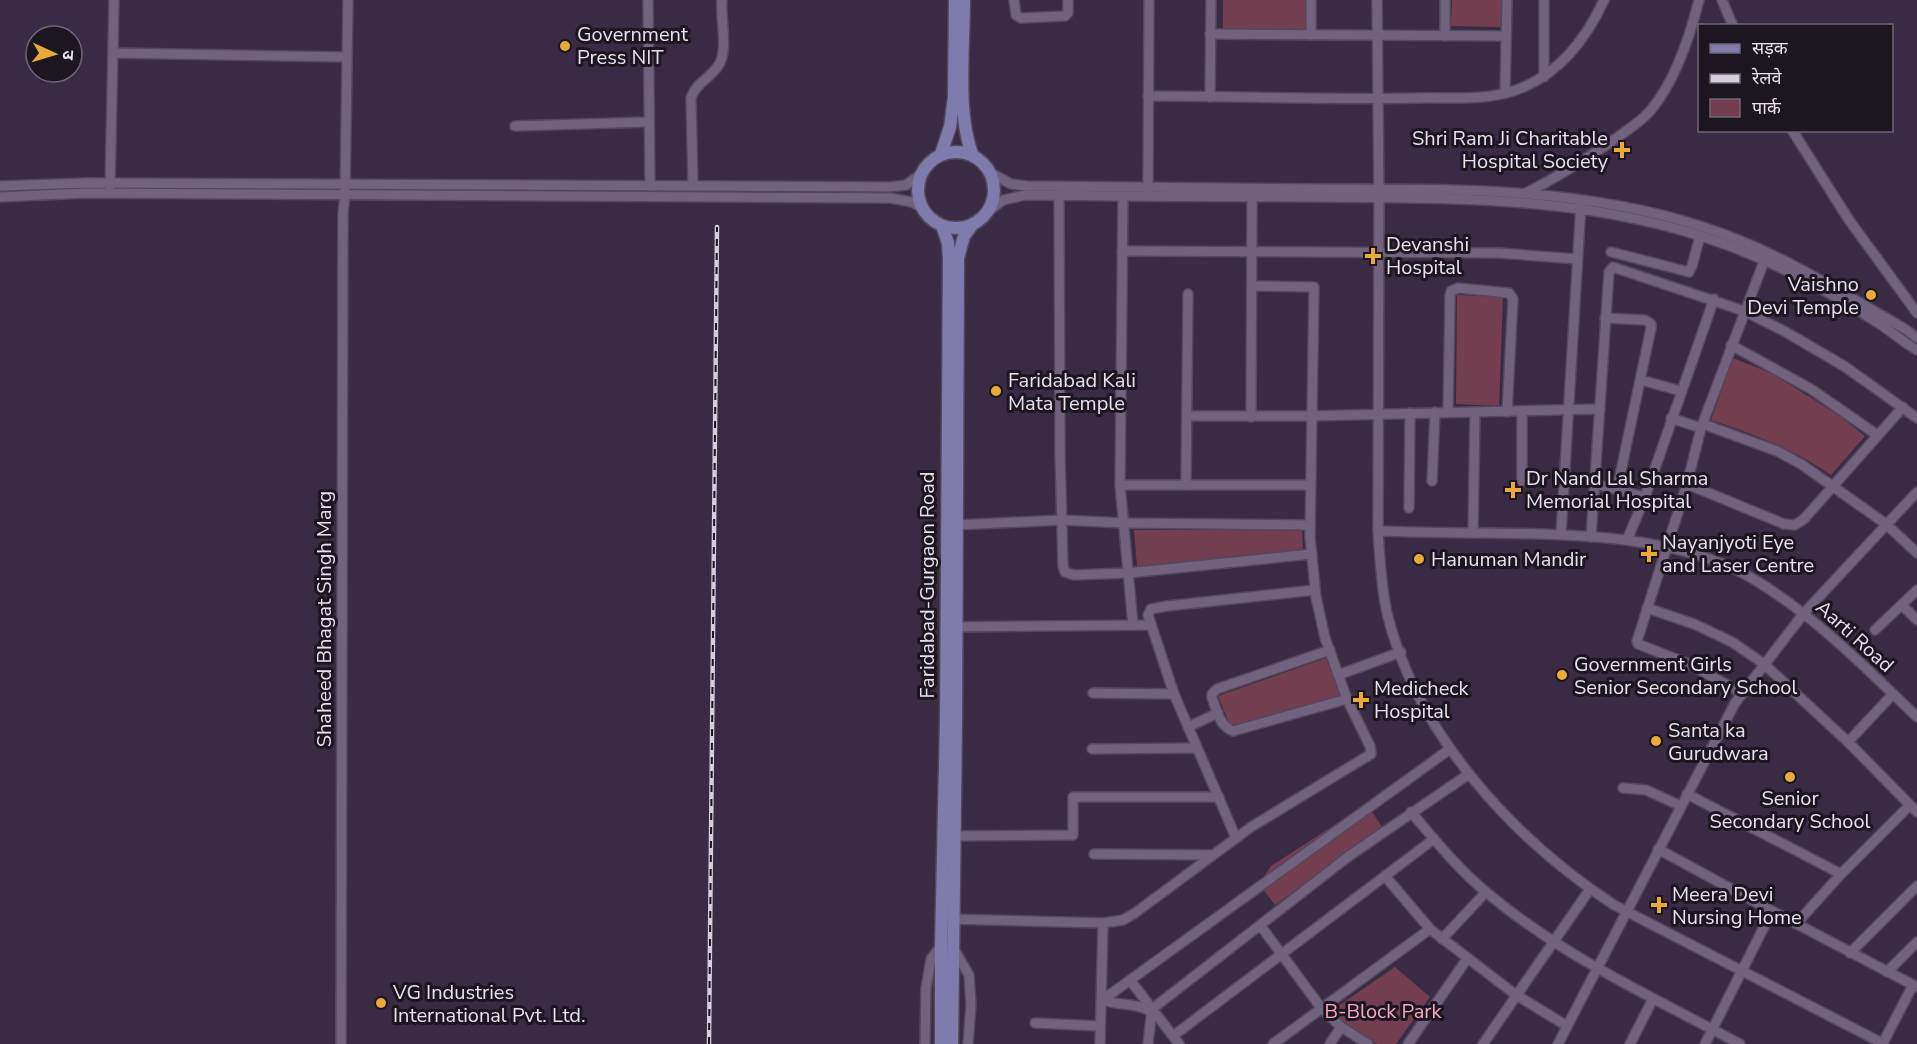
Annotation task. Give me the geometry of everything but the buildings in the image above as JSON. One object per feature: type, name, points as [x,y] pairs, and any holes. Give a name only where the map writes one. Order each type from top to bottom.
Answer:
[{"type":"main road","points":[[941,154],[950,127],[954,97],[955,0]]},
{"type":"main road","points":[[964,0],[963,106],[967,141],[973,156]]},
{"type":"main road","points":[[954,151],[973,156],[982,161],[991,174],[994,188],[992,203],[985,214],[973,224],[957,228],[942,226],[930,218],[921,207],[918,192],[921,175],[928,164],[941,154],[954,151]]},
{"type":"main road","name":"Faridabad-Gurgaon Road","points":[[947,919],[951,627],[956,525],[958,258],[964,236],[973,224]]},
{"type":"main road","name":"Faridabad-Gurgaon Road","points":[[942,226],[948,243],[949,259],[954,836],[947,919]]},
{"type":"main road","points":[[947,919],[947,1007],[952,1044]]},
{"type":"main road","points":[[941,1044],[947,1007]]},
{"type":"street","points":[[110,194],[114,0]]},
{"type":"street","name":"Shaheed Bhagat Singh Marg","points":[[341,1044],[343,213],[348,0]]},
{"type":"street","points":[[648,0],[650,186]]},
{"type":"street","points":[[693,186],[691,98],[695,88],[719,66],[722,56],[722,0]]},
{"type":"street","points":[[1014,0],[1016,15],[1021,18],[1065,16],[1068,13],[1068,0]]},
{"type":"street","points":[[1148,188],[1149,0]]},
{"type":"street","points":[[1210,97],[1211,0]]},
{"type":"street","points":[[1311,0],[1311,35]]},
{"type":"street","points":[[1377,0],[1378,531],[1382,583],[1388,614],[1416,690],[1450,749],[1468,774],[1518,828],[1590,889],[1614,904],[1884,1044],[1915,986],[1772,912],[1658,849]]},
{"type":"street","points":[[1445,0],[1445,36]]},
{"type":"street","points":[[1505,93],[1507,0]]},
{"type":"street","points":[[1544,0],[1544,77]]},
{"type":"street","points":[[1148,96],[1378,99],[1471,97],[1505,93],[1525,87],[1544,77],[1557,66],[1582,39],[1604,0]]},
{"type":"street","points":[[1510,201],[1589,156],[1633,126],[1651,110],[1660,97],[1686,44],[1699,0]]},
{"type":"street","points":[[1722,0],[1732,24]]},
{"type":"street","points":[[1210,34],[1506,36]]},
{"type":"street","points":[[114,53],[347,57]]},
{"type":"street","points":[[515,126],[649,122]]},
{"type":"street","points":[[1793,132],[1849,220],[1917,313]]},
{"type":"street","points":[[991,174],[1011,184],[1027,186],[1524,194],[1581,204],[1657,213],[1707,228],[1843,293],[1905,328],[1917,338]]},
{"type":"street","points":[[0,186],[110,183],[345,183],[890,187],[906,185],[921,175]]},
{"type":"street","points":[[985,214],[1003,200],[1012,197],[1059,195],[1252,197],[1379,193],[1581,204],[1646,220],[1765,256],[1830,294],[1917,350]]},
{"type":"street","points":[[0,198],[110,194],[890,198],[912,202],[921,207]]},
{"type":"street","points":[[1059,195],[1062,520],[1065,572],[1074,575],[1128,573],[1312,554]]},
{"type":"street","points":[[1122,196],[1120,485],[1132,625]]},
{"type":"street","points":[[1251,417],[1252,197]]},
{"type":"street","points":[[1561,534],[1581,204]]},
{"type":"street","points":[[1611,252],[1689,272],[1700,236]]},
{"type":"street","points":[[1122,251],[1499,253],[1577,259]]},
{"type":"street","points":[[1743,693],[1689,664],[1637,643],[1687,484],[1702,426],[1765,256]]},
{"type":"street","points":[[1592,537],[1605,318],[1609,272],[1613,267],[1714,299],[1744,311],[1844,366],[1917,418]]},
{"type":"street","points":[[947,919],[1102,923],[1123,920],[1136,913],[1236,838],[1370,757],[1370,746],[1338,675],[1315,590],[1310,525],[1314,287],[1252,286]]},
{"type":"street","points":[[1448,412],[1450,296],[1451,291],[1458,288],[1509,293],[1513,299],[1507,412]]},
{"type":"street","points":[[1186,485],[1188,294]]},
{"type":"street","points":[[1627,540],[1646,497],[1671,418],[1714,299]]},
{"type":"street","points":[[1605,318],[1645,320],[1650,324],[1641,380],[1617,490]]},
{"type":"street","points":[[1731,345],[1811,389],[1877,435]]},
{"type":"street","points":[[1641,380],[1681,391]]},
{"type":"street","points":[[1687,484],[1790,526],[1800,523],[1903,407]]},
{"type":"street","points":[[1187,416],[1251,417],[1410,412],[1600,410]]},
{"type":"street","points":[[1522,411],[1522,481]]},
{"type":"street","points":[[1409,508],[1410,412]]},
{"type":"street","points":[[1432,481],[1435,412]]},
{"type":"street","points":[[1473,533],[1475,412]]},
{"type":"street","points":[[1671,418],[1777,451],[1801,464],[1886,524],[1917,553]]},
{"type":"street","points":[[1595,484],[1646,497]]},
{"type":"street","points":[[1120,485],[1310,485]]},
{"type":"street","points":[[1558,1044],[1726,718],[1804,613],[1917,492]]},
{"type":"street","points":[[956,525],[1062,520],[1124,524],[1310,525]]},
{"type":"street","name":"Aarti Road","points":[[1378,531],[1561,534],[1627,540],[1698,556],[1742,573],[1804,613],[1917,717]]},
{"type":"street","points":[[1236,838],[1174,694],[1148,615],[1151,609],[1315,590]]},
{"type":"street","points":[[1875,630],[1917,590]]},
{"type":"street","points":[[1902,605],[1917,620]]},
{"type":"street","points":[[1647,608],[1702,627],[1732,642],[1764,664],[1848,742],[1914,809],[1841,874],[1797,924]]},
{"type":"street","points":[[951,627],[1151,625]]},
{"type":"street","points":[[1330,650],[1217,689],[1212,694],[1212,698],[1225,728],[1233,731],[1347,699]]},
{"type":"street","points":[[1338,675],[1401,652]]},
{"type":"street","points":[[1093,693],[1174,694]]},
{"type":"street","points":[[1848,742],[1893,694]]},
{"type":"street","points":[[1188,727],[1218,713]]},
{"type":"street","points":[[1092,749],[1197,748]]},
{"type":"street","points":[[1102,1001],[1450,749]]},
{"type":"street","points":[[1148,1044],[1151,1011],[1349,856],[1468,774]]},
{"type":"street","points":[[1623,788],[1652,792],[1681,806]]},
{"type":"street","points":[[1687,794],[1841,874]]},
{"type":"street","points":[[954,836],[1073,835],[1073,797],[1219,797]]},
{"type":"street","points":[[1411,812],[1452,861],[1486,892],[1553,943],[1597,969],[1740,1044]]},
{"type":"street","points":[[1130,980],[1151,1011],[1176,1040],[1282,954],[1434,839]]},
{"type":"street","points":[[1094,854],[1212,855]]},
{"type":"street","points":[[1385,876],[1430,929],[1442,939],[1516,994],[1567,1026]]},
{"type":"street","points":[[1850,952],[1917,886]]},
{"type":"street","points":[[1483,1044],[1590,889]]},
{"type":"street","points":[[1442,939],[1486,892]]},
{"type":"street","points":[[1705,1044],[1772,912]]},
{"type":"street","points":[[1100,1044],[1102,923]]},
{"type":"street","points":[[1260,925],[1322,1009],[1341,1028],[1368,1044]]},
{"type":"street","points":[[1273,1044],[1430,929]]},
{"type":"street","points":[[1887,972],[1917,942]]},
{"type":"street","points":[[926,1044],[924,1015],[931,959],[947,946],[969,975],[971,1005],[968,1044]]},
{"type":"street","points":[[1409,1044],[1467,959]]},
{"type":"street","points":[[1630,1044],[1653,999]]},
{"type":"street","points":[[1102,1001],[1140,1006],[1151,1011]]},
{"type":"street","points":[[1035,1023],[1100,1026]]},
{"type":"street","points":[[1330,1044],[1341,1028]]},
{"type":"green space","points":[[1223,0],[1307,0],[1306,29],[1223,29]]},
{"type":"green space","points":[[1452,0],[1502,0],[1501,27],[1451,26]]},
{"type":"green space","points":[[1457,295],[1503,297],[1499,406],[1456,404]]},
{"type":"green space","points":[[1733,358],[1771,373],[1840,416],[1865,436],[1831,475],[1773,443],[1711,420]]},
{"type":"green space","points":[[1134,530],[1302,530],[1303,551],[1137,567]]},
{"type":"green space","points":[[1326,658],[1341,697],[1231,728],[1218,696]]},
{"type":"green space","points":[[1367,804],[1382,827],[1275,905],[1259,884],[1271,866]]},
{"type":"green space","name":"B-Block Park","points":[[1395,967],[1430,997],[1396,1044],[1377,1044],[1328,1013]]},
{"type":"railway","points":[[709,1044],[717,227]]},
{"type":"place","name":"Government Press NIT","points":[[565,46]]},
{"type":"place","name":"Shri Ram Ji Charitable Hospital Society","points":[[1622,150]]},
{"type":"place","name":"Devanshi Hospital","points":[[1373,256]]},
{"type":"place","name":"Vaishno Devi Temple","points":[[1871,295]]},
{"type":"place","name":"Faridabad Kali Mata Temple","points":[[996,391]]},
{"type":"place","name":"Dr Nand Lal Sharma Memorial Hospital","points":[[1513,490]]},
{"type":"place","name":"Nayanjyoti Eye and Laser Centre","points":[[1649,554]]},
{"type":"place","name":"Hanuman Mandir","points":[[1419,559]]},
{"type":"place","name":"Government Girls Senior Secondary School","points":[[1562,675]]},
{"type":"place","name":"Medicheck Hospital","points":[[1361,700]]},
{"type":"place","name":"Santa ka Gurudwara","points":[[1656,741]]},
{"type":"place","name":"Senior Secondary School","points":[[1790,777]]},
{"type":"place","name":"Meera Devi Nursing Home","points":[[1659,905]]},
{"type":"place","name":"VG Industries International Pvt. Ltd.","points":[[381,1003]]}]
